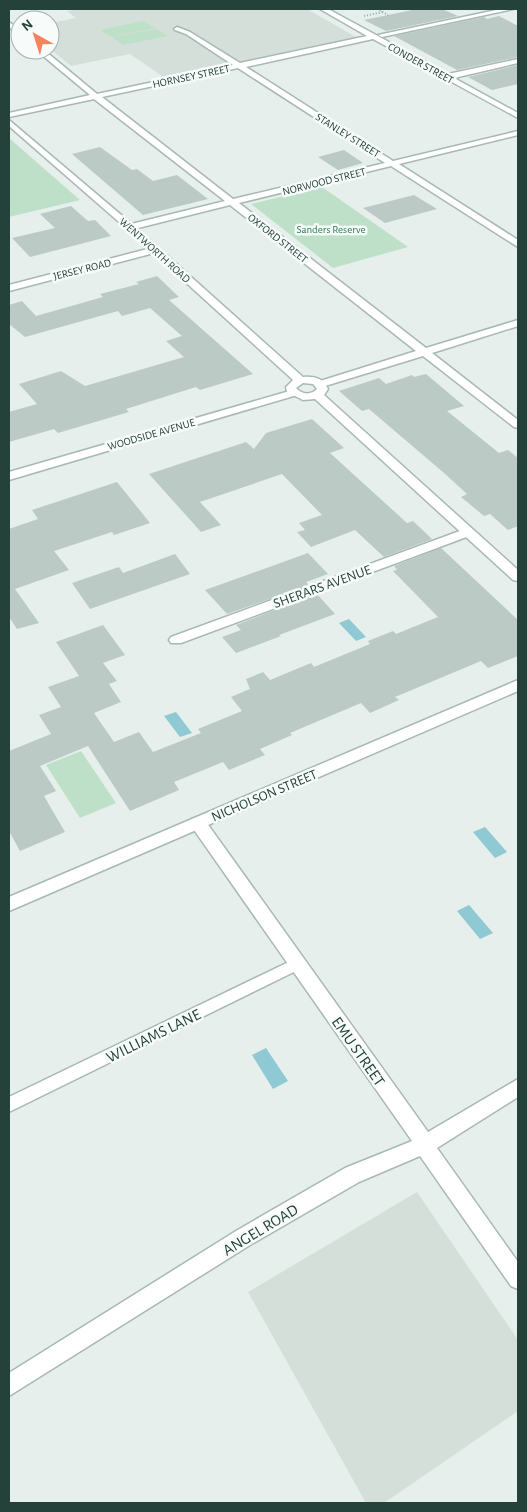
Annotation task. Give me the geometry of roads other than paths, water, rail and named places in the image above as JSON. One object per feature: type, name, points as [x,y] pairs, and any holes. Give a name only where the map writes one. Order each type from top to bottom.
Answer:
[{"type":"street","name":"CONDER STREET","points":[[323,9],[518,116]]},
{"type":"street","points":[[382,35],[510,9]]},
{"type":"street","name":"STANLEY STREET","points":[[176,29],[188,33],[518,244]]},
{"type":"street","name":"HORNSEY STREET","points":[[9,115],[373,37]]},
{"type":"street","name":"OXFORD STREET","points":[[52,60],[518,425]]},
{"type":"street","points":[[446,77],[518,61]]},
{"type":"street","name":"WENTWORTH ROAD","points":[[9,122],[300,380]]},
{"type":"street","name":"NORWOOD STREET","points":[[130,228],[518,133]]},
{"type":"street","name":"JERSEY ROAD","points":[[9,288],[155,250]]},
{"type":"street","points":[[518,323],[424,351],[319,390],[302,396],[293,393],[291,387],[300,380],[314,381],[319,390],[518,577]]},
{"type":"street","name":"WOODSIDE AVENUE","points":[[9,476],[293,393]]},
{"type":"street","name":"SHERARS AVENUE","points":[[176,640],[468,532]]},
{"type":"street","name":"NICHOLSON STREET","points":[[9,904],[518,685]]},
{"type":"street","name":"EMU STREET","points":[[198,823],[518,1279]]},
{"type":"street","name":"ANGEL ROAD","points":[[9,1385],[243,1238],[352,1175],[424,1145],[518,1087]]},
{"type":"lane","name":"WILLIAMS LANE","points":[[9,1105],[297,964]]},
{"type":"water","points":[[349,619],[366,637],[356,641],[339,623]]},
{"type":"water","points":[[176,712],[192,733],[180,737],[164,716]]},
{"type":"water","points":[[485,827],[507,852],[495,858],[473,832]]},
{"type":"water","points":[[469,905],[493,933],[480,939],[457,911]]},
{"type":"water","points":[[266,1048],[288,1081],[273,1089],[252,1055]]},
{"type":"park label","name":"Sanders Reserve","points":[[331,229]]}]
